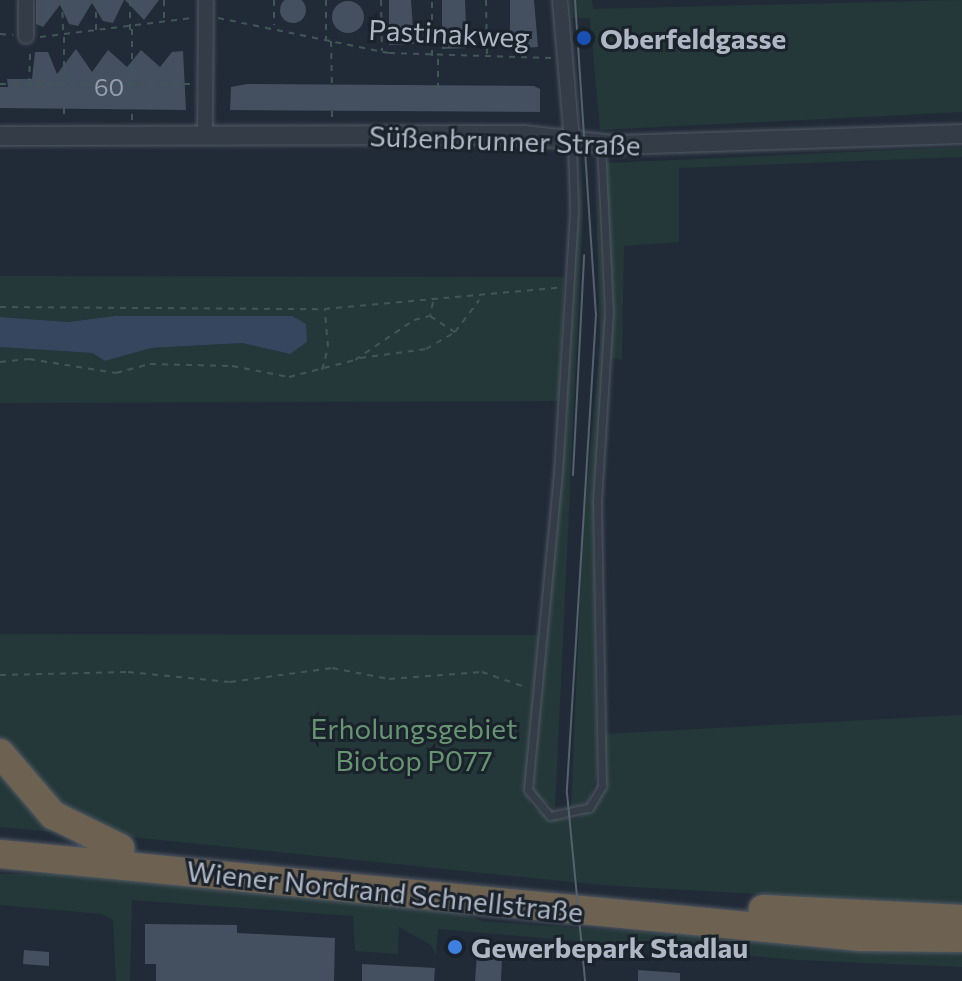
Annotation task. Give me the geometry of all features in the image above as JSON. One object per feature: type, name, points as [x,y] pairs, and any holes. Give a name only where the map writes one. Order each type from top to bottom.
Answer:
[{"type":"highway","points":[[0,753],[53,815],[114,856],[87,872],[0,870]]},
{"type":"highway","name":"Wiener Nordrand Schnellstraße","points":[[0,837],[114,856],[861,937],[962,938]]},
{"type":"highway","name":"Wiener Nordrand Schnellstraße","points":[[0,854],[114,856],[709,905],[962,919]]},
{"type":"street","points":[[26,0],[28,36]]},
{"type":"street","points":[[205,135],[206,0]]},
{"type":"street","points":[[560,0],[572,140]]},
{"type":"street","name":"Süßenbrunner Straße","points":[[0,136],[205,135],[572,140],[601,145],[962,134]]},
{"type":"lane","points":[[572,140],[571,284],[528,790],[550,816],[572,816],[589,808],[602,786],[597,502],[609,313],[601,145]]},
{"type":"path","points":[[62,0],[64,86]]},
{"type":"path","points":[[96,0],[96,34]]},
{"type":"path","points":[[130,0],[132,86]]},
{"type":"path","points":[[164,0],[164,23]]},
{"type":"path","points":[[274,0],[274,26]]},
{"type":"path","points":[[326,0],[326,40]]},
{"type":"path","points":[[381,0],[383,52]]},
{"type":"path","points":[[432,0],[432,57]]},
{"type":"path","points":[[486,0],[487,58]]},
{"type":"path","name":"Pastinakweg","points":[[0,34],[63,37],[206,17],[274,26],[383,52],[432,57],[565,58]]},
{"type":"path","points":[[28,36],[29,84]]},
{"type":"path","points":[[331,41],[332,88]]},
{"type":"path","points":[[438,57],[438,89]]},
{"type":"path","points":[[0,84],[8,84]]},
{"type":"path","points":[[14,84],[42,84]]},
{"type":"path","points":[[47,84],[76,84]]},
{"type":"path","points":[[82,84],[110,84]]},
{"type":"path","points":[[116,84],[144,84]]},
{"type":"path","points":[[150,84],[178,84]]},
{"type":"path","points":[[64,108],[64,121]]},
{"type":"path","points":[[132,108],[132,121]]},
{"type":"path","points":[[332,111],[332,122]]},
{"type":"path","points":[[0,307],[324,309],[480,298],[571,284]]},
{"type":"path","points":[[0,362],[29,359],[116,373],[150,364],[232,366],[267,376],[322,370],[391,349],[426,349],[455,332],[480,298]]},
{"type":"path","points":[[430,316],[434,301]]},
{"type":"path","points":[[322,370],[328,347],[324,309]]},
{"type":"path","points":[[355,360],[414,320],[430,316],[455,332]]},
{"type":"path","points":[[0,675],[128,672],[230,682],[332,668],[389,679],[482,672],[537,692]]},
{"type":"green space","points":[[570,0],[592,0],[593,9],[962,0],[962,112],[600,130],[590,18],[572,18]]},
{"type":"green space","points":[[962,147],[962,157],[679,168],[679,242],[624,246],[622,360],[611,358],[606,163]]},
{"type":"green space","points":[[581,165],[583,211],[555,809],[534,794],[533,785],[566,422]]},
{"type":"green space","points":[[595,165],[605,327],[593,528],[597,775],[588,803],[571,809],[583,529],[600,343]]},
{"type":"green space","points":[[0,276],[564,277],[559,401],[0,403],[0,347],[92,353],[105,361],[151,348],[242,343],[289,354],[222,316],[69,322],[0,317]]},
{"type":"green space","name":"Erholungsgebiet Biotop P077","points":[[0,634],[539,635],[526,789],[531,806],[550,819],[578,819],[604,789],[603,734],[962,715],[962,906],[601,885],[121,836],[76,823],[0,749]]},
{"type":"green space","points":[[0,772],[65,833],[0,827]]},
{"type":"green space","points":[[0,874],[67,874],[455,911],[482,921],[962,951],[962,967],[798,960],[438,929],[436,955],[431,945],[399,927],[398,954],[355,951],[353,916],[132,900],[130,981],[116,981],[113,920],[102,914],[0,905]]},
{"type":"water","points":[[115,316],[292,316],[306,324],[307,342],[290,354],[242,343],[151,348],[105,361],[92,353],[0,347],[0,317],[69,322]]},
{"type":"building","points":[[293,-3],[302,1],[306,10],[302,19],[293,23],[284,19],[280,10],[284,1]]},
{"type":"building","points":[[36,0],[124,0],[113,23],[103,21],[92,3],[78,26],[69,24],[60,5],[43,27],[36,24]]},
{"type":"building","points":[[125,0],[159,0],[144,20]]},
{"type":"building","points":[[389,0],[411,0],[414,44],[389,45]]},
{"type":"building","points":[[442,0],[465,0],[467,48],[442,49]]},
{"type":"building","points":[[510,0],[534,0],[538,47],[510,49]]},
{"type":"building","points":[[348,1],[359,6],[364,17],[359,28],[348,33],[337,28],[332,17],[337,6]]},
{"type":"building","points":[[76,49],[92,72],[108,50],[127,67],[141,50],[160,67],[172,52],[183,51],[186,110],[0,108],[0,87],[8,87],[7,79],[32,79],[35,52],[48,52],[57,74]]},
{"type":"building","points":[[247,84],[534,86],[540,89],[540,112],[230,110],[231,87]]},
{"type":"building","points":[[145,924],[237,925],[237,933],[335,938],[334,981],[156,981],[156,964],[145,964]]},
{"type":"building","points":[[24,950],[49,952],[49,966],[23,964]]},
{"type":"building","points":[[477,954],[502,956],[501,981],[475,981]]},
{"type":"building","points":[[362,964],[435,968],[434,981],[362,981]]},
{"type":"building","points":[[638,970],[680,973],[680,981],[638,981]]},
{"type":"tram line","points":[[575,0],[596,314],[567,793],[585,981]]},
{"type":"tram line","points":[[573,475],[584,255]]},
{"type":"place","name":"Oberfeldgasse","points":[[584,38]]},
{"type":"place","name":"Gewerbepark Stadlau","points":[[455,947]]}]
